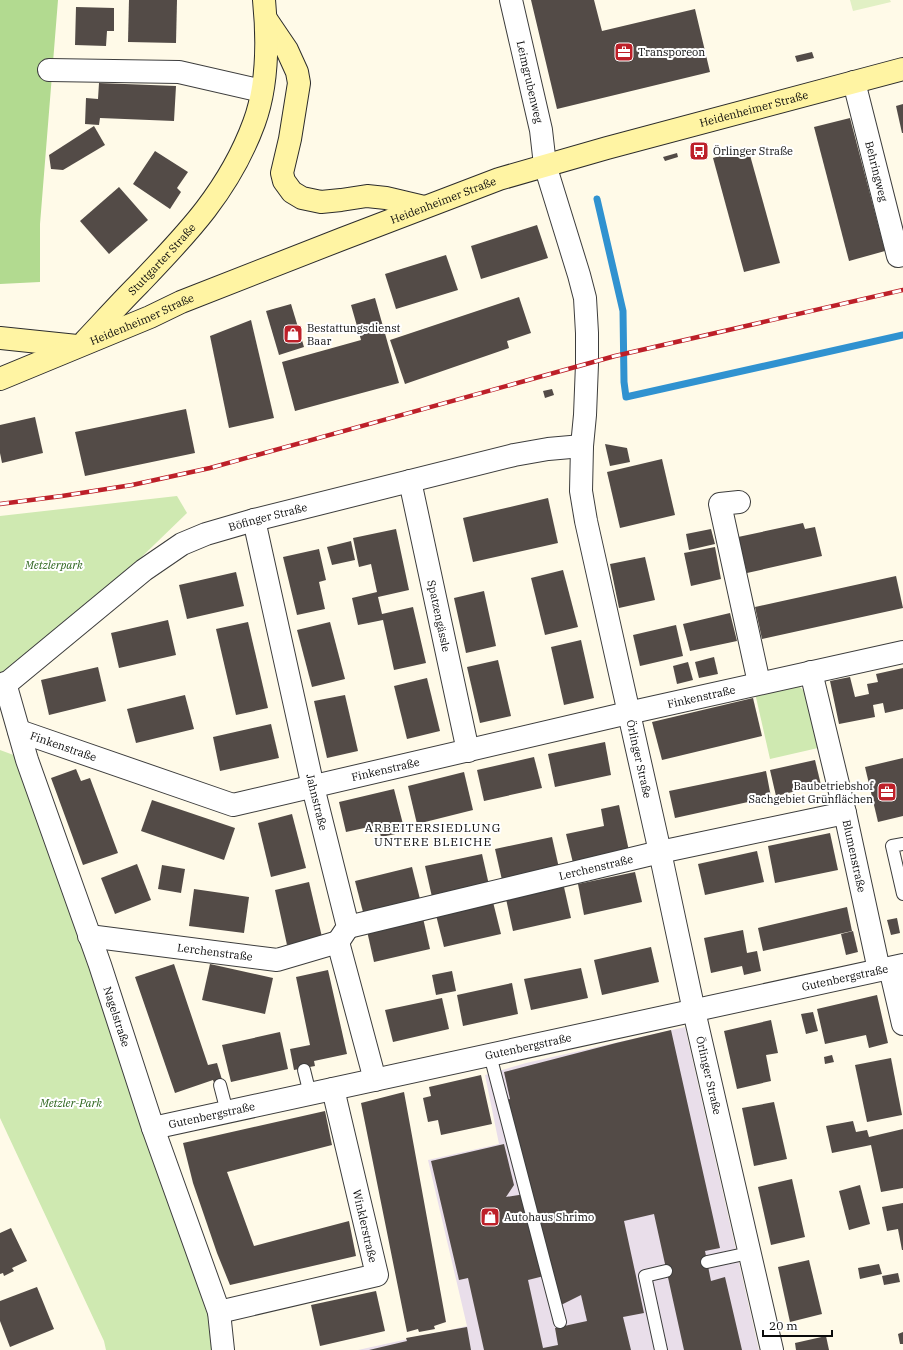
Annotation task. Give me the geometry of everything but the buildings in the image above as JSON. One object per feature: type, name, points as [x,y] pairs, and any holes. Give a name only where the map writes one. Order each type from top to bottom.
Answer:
[{"type":"main road","name":"Stuttgarter Straße","points":[[80,346],[198,221],[221,188],[242,153],[254,122],[262,91],[266,53],[265,9]]},
{"type":"main road","points":[[265,9],[287,50],[297,72],[299,82],[290,139],[282,172],[284,180],[292,192],[302,198],[321,202],[366,196],[386,198],[424,207]]},
{"type":"main road","name":"Heidenheimer Straße","points":[[0,379],[150,317],[182,302],[424,207],[499,180],[545,165],[903,69]]},
{"type":"main road","points":[[0,338],[80,346]]},
{"type":"street","name":"Leimgrubenweg","points":[[511,0],[541,130],[545,165]]},
{"type":"street","points":[[49,70],[179,72],[262,91]]},
{"type":"street","name":"Behringweg","points":[[854,82],[898,256],[903,255]]},
{"type":"street","name":"Örlinger Straße","points":[[545,165],[585,298],[587,364],[581,491],[586,521],[694,1011],[772,1350]]},
{"type":"street","name":"Böfinger Straße","points":[[3,686],[144,570],[182,544],[206,534],[254,520],[514,455],[548,449],[582,446]]},
{"type":"street","name":"Spatzengässle","points":[[410,480],[468,751]]},
{"type":"street","points":[[739,502],[720,504],[759,683]]},
{"type":"street","name":"Jahnstraße","points":[[254,520],[313,787],[374,1080]]},
{"type":"street","name":"Finkenstraße","points":[[19,731],[233,806],[628,713],[903,652]]},
{"type":"street","name":"Blumenstraße","points":[[811,672],[845,813],[891,967],[903,1024]]},
{"type":"street","name":"Nagelstraße","points":[[3,686],[19,731],[27,760],[219,1312],[223,1350]]},
{"type":"street","name":"Lerchenstraße","points":[[89,936],[277,960],[343,935],[660,852],[845,813]]},
{"type":"street","name":"Gutenbergstraße","points":[[154,1128],[891,967]]},
{"type":"street","name":"Winklerstraße","points":[[219,1312],[377,1276],[333,1089]]},
{"type":"lane","points":[[903,844],[892,846],[903,894]]},
{"type":"lane","points":[[490,1055],[560,1322]]},
{"type":"lane","points":[[304,1070],[310,1094]]},
{"type":"lane","points":[[220,1085],[227,1112]]},
{"type":"lane","points":[[707,1262],[749,1253]]},
{"type":"lane","points":[[661,1350],[644,1276],[666,1271]]},
{"type":"shaded area","points":[[685,1027],[759,1350],[358,1350],[467,1326],[428,1160],[499,1144],[485,1075],[526,1063]]},
{"type":"green space","points":[[0,0],[58,0],[40,224],[40,282],[0,284]]},
{"type":"green space","points":[[850,0],[890,0],[891,2],[853,11]]},
{"type":"green space","name":"Metzlerpark","points":[[177,496],[187,513],[0,694],[0,516]]},
{"type":"green space","points":[[799,686],[805,692],[818,748],[770,759],[755,693]]},
{"type":"green space","name":"Metzler-Park","points":[[0,750],[27,760],[223,1350],[106,1350],[104,1341],[0,1118]]},
{"type":"waterway","points":[[597,199],[623,311],[624,382],[626,397],[903,335]]},
{"type":"railway","points":[[0,504],[132,485],[210,468],[615,356],[903,290]]},
{"type":"place","name":"Transporeon","points":[[624,52]]},
{"type":"place","name":"Örlinger Straße","points":[[699,151]]},
{"type":"place","name":"Bestattungsdienst Baar","points":[[293,334]]},
{"type":"place","name":"Baubetriebshof Sachgebiet Grünflächen","points":[[887,792]]},
{"type":"place","name":"Autohaus Shrimo","points":[[490,1217]]},
{"type":"district","name":"ARBEITERSIEDLUNG UNTERE BLEICHE","points":[[433,835]]}]
